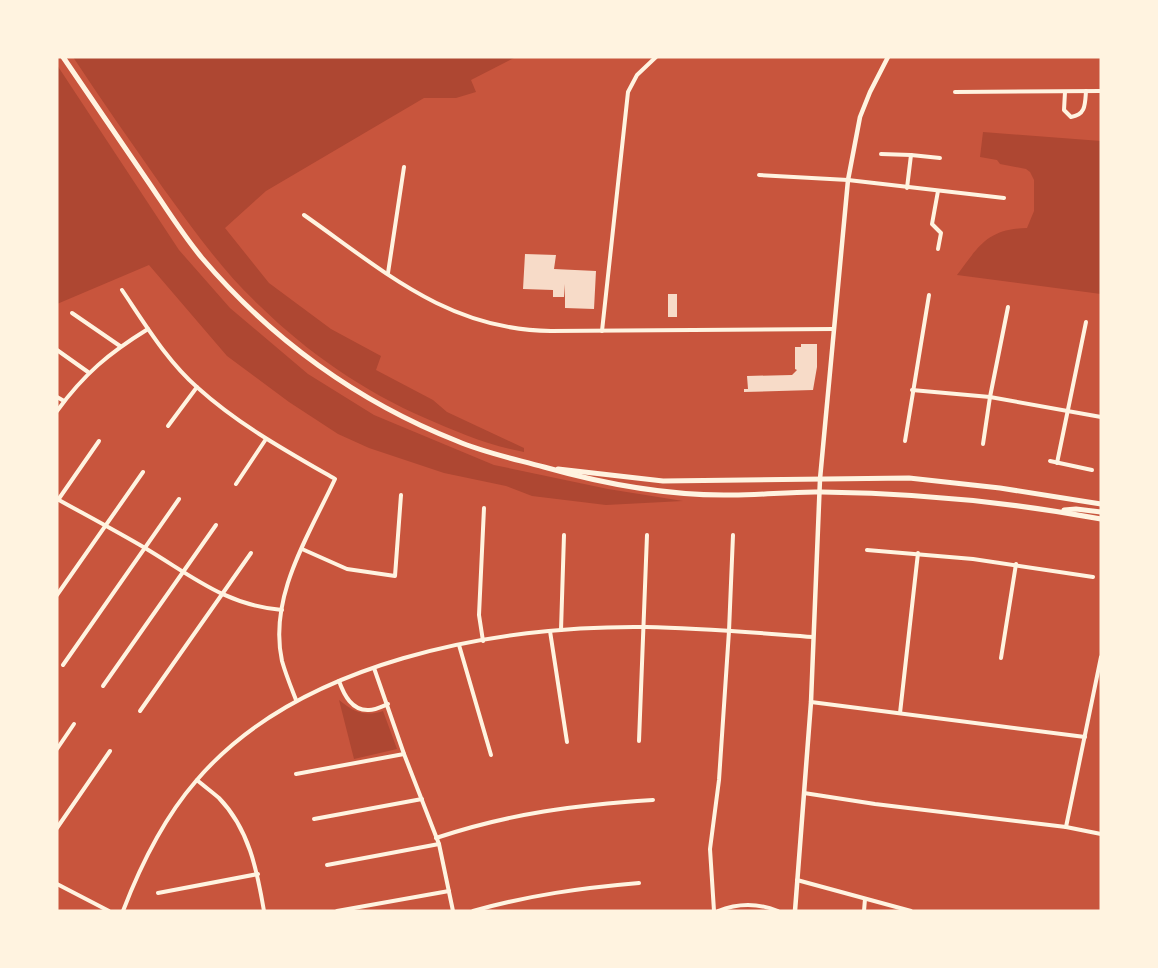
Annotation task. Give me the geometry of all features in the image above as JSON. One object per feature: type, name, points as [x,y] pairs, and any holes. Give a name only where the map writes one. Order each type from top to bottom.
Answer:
[{"type":"main road","points":[[63,57],[201,256],[264,322],[308,359],[346,386],[389,410],[456,441],[502,457],[587,480],[630,488],[723,495],[820,492],[960,499],[1101,519]]},
{"type":"main road","points":[[542,467],[663,481],[909,478],[1000,488],[1101,504]]},
{"type":"main road","points":[[1056,511],[1076,509],[1101,512]]},
{"type":"street","points":[[602,331],[628,92],[637,75],[656,57]]},
{"type":"street","points":[[795,911],[811,702],[820,478],[848,180],[860,117],[888,57]]},
{"type":"street","points":[[1065,92],[1064,110],[1071,117],[1078,116],[1084,111],[1086,92]]},
{"type":"street","points":[[955,93],[1101,92]]},
{"type":"street","points":[[881,154],[940,158]]},
{"type":"street","points":[[907,188],[911,155]]},
{"type":"street","points":[[388,273],[404,167]]},
{"type":"street","points":[[759,175],[848,180],[1005,198]]},
{"type":"street","points":[[938,191],[932,224],[941,233],[938,249]]},
{"type":"street","points":[[304,215],[426,299],[461,315],[494,326],[528,331],[834,328]]},
{"type":"street","points":[[122,290],[172,360],[196,387],[229,414],[266,439],[335,480],[285,590],[280,632],[282,659],[296,700]]},
{"type":"street","points":[[905,441],[929,295]]},
{"type":"street","points":[[983,444],[1008,308]]},
{"type":"street","points":[[72,314],[120,346]]},
{"type":"street","points":[[1057,463],[1086,322]]},
{"type":"street","points":[[57,411],[88,372],[120,346],[148,328]]},
{"type":"street","points":[[57,350],[88,372]]},
{"type":"street","points":[[168,426],[196,387]]},
{"type":"street","points":[[912,390],[990,397],[1101,417]]},
{"type":"street","points":[[57,397],[64,401]]},
{"type":"street","points":[[236,484],[266,439]]},
{"type":"street","points":[[99,441],[57,500],[145,548],[221,595],[255,606],[282,610]]},
{"type":"street","points":[[1050,461],[1092,470]]},
{"type":"street","points":[[57,595],[143,472]]},
{"type":"street","points":[[302,549],[347,569],[395,576],[401,495]]},
{"type":"street","points":[[63,665],[179,499]]},
{"type":"street","points":[[483,641],[479,615],[484,508]]},
{"type":"street","points":[[103,687],[216,525]]},
{"type":"street","points":[[561,630],[564,535]]},
{"type":"street","points":[[639,741],[647,535]]},
{"type":"street","points":[[733,535],[719,780],[710,849],[716,911],[745,905],[758,905],[778,911]]},
{"type":"street","points":[[867,550],[1016,564],[1093,577]]},
{"type":"street","points":[[140,711],[250,553]]},
{"type":"street","points":[[900,713],[918,553]]},
{"type":"street","points":[[1001,658],[1016,564]]},
{"type":"street","points":[[123,911],[150,850],[196,780],[229,749],[263,722],[296,700],[339,681],[374,668],[459,645],[550,631],[644,627],[813,637]]},
{"type":"street","points":[[550,631],[567,742]]},
{"type":"street","points":[[459,645],[491,755]]},
{"type":"street","points":[[1066,827],[1101,657]]},
{"type":"street","points":[[374,668],[439,844],[453,911]]},
{"type":"street","points":[[339,681],[345,697],[355,706],[368,710],[388,704]]},
{"type":"street","points":[[811,702],[1084,737]]},
{"type":"street","points":[[57,748],[74,724]]},
{"type":"street","points":[[57,828],[110,751]]},
{"type":"street","points":[[296,774],[404,754]]},
{"type":"street","points":[[196,780],[219,799],[249,842],[258,874],[264,911]]},
{"type":"street","points":[[804,793],[1066,827],[1101,834]]},
{"type":"street","points":[[314,819],[422,799]]},
{"type":"street","points":[[436,838],[478,824],[536,812],[600,803],[653,800]]},
{"type":"street","points":[[327,865],[439,844]]},
{"type":"street","points":[[158,893],[258,874]]},
{"type":"street","points":[[797,880],[911,911]]},
{"type":"street","points":[[473,911],[540,894],[639,883]]},
{"type":"street","points":[[57,884],[109,911]]},
{"type":"street","points":[[337,911],[449,891]]},
{"type":"street","points":[[864,911],[865,899]]},
{"type":"shaded area","points":[[73,57],[516,57],[471,80],[476,92],[456,98],[424,98],[266,191],[225,228],[269,283],[331,329],[381,356],[376,370],[433,400],[447,412],[524,448],[524,452],[461,433],[403,408],[338,370],[279,324],[247,294],[197,234]]},
{"type":"shaded area","points":[[57,65],[179,250],[230,308],[308,374],[374,415],[494,465],[608,489],[683,501],[606,505],[532,496],[506,486],[444,473],[369,448],[338,434],[289,402],[227,356],[149,265],[57,304]]},
{"type":"shaded area","points":[[983,132],[1101,141],[1101,294],[957,275],[985,241],[1002,232],[1027,228],[1034,211],[1034,180],[1030,172],[1026,169],[1000,164],[997,160],[980,157]]},
{"type":"shaded area","points":[[339,700],[360,712],[370,714],[383,711],[397,749],[354,759]]},
{"type":"building","points":[[525,254],[556,255],[554,269],[596,271],[594,309],[565,308],[565,284],[564,297],[553,297],[553,290],[523,289]]},
{"type":"building","points":[[668,294],[677,294],[677,317],[668,317]]},
{"type":"building","points":[[801,344],[817,344],[817,367],[813,390],[744,392],[744,389],[748,389],[747,376],[792,375],[797,370],[795,369],[795,347],[801,347]]}]
